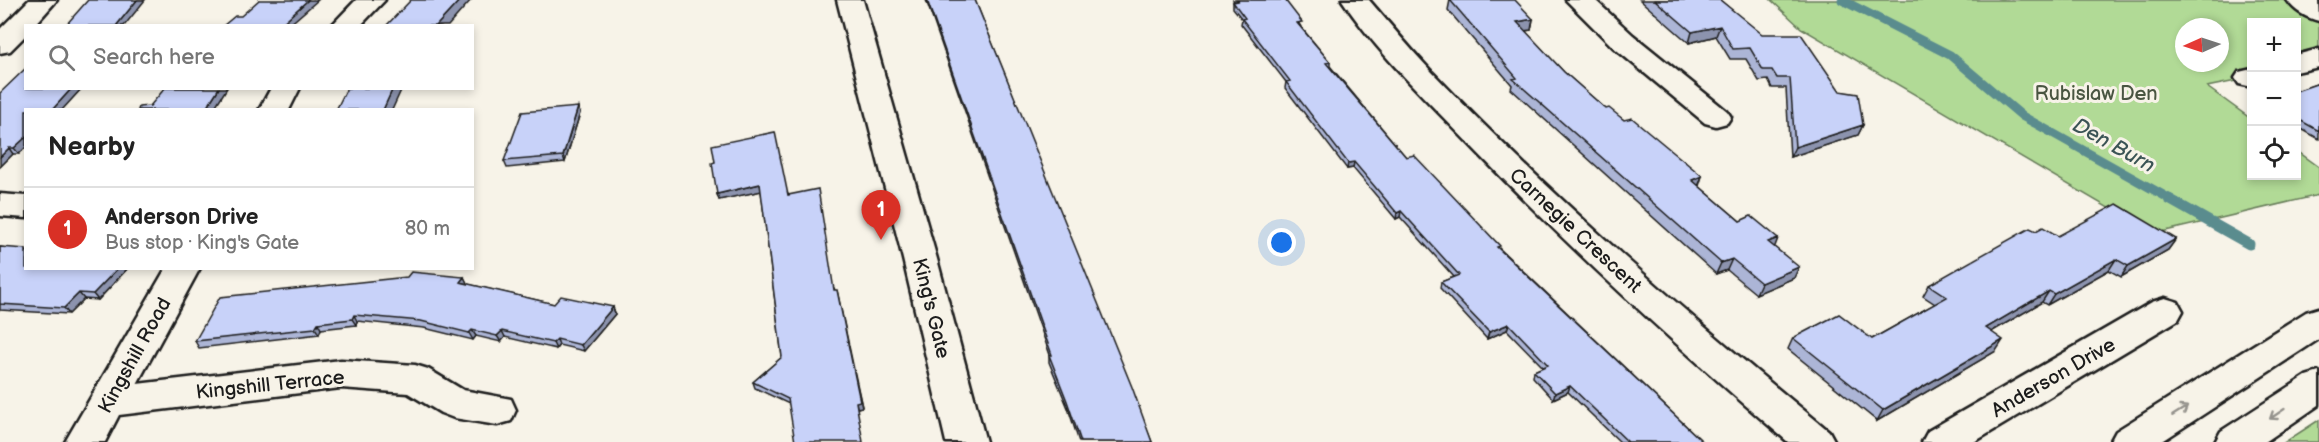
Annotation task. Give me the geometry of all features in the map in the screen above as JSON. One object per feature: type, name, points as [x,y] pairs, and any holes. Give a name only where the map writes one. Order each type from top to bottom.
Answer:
[{"type":"street","points":[[0,45],[44,0]]},
{"type":"street","points":[[346,24],[372,0]]},
{"type":"street","name":"King's Gate","points":[[850,0],[920,259],[966,442]]},
{"type":"street","name":"Carnegie Crescent","points":[[1355,0],[1420,77],[1533,191],[1695,341],[1815,442]]},
{"type":"street","points":[[1579,0],[1623,41],[1716,117]]},
{"type":"street","points":[[2300,0],[2319,13]]},
{"type":"street","points":[[2301,63],[2319,58]]},
{"type":"street","points":[[275,108],[285,90]]},
{"type":"street","points":[[0,205],[24,207]]},
{"type":"street","name":"Kingshill Road","points":[[85,442],[182,270]]},
{"type":"street","name":"Anderson Drive","points":[[1942,442],[2164,311]]},
{"type":"street","points":[[2130,442],[2319,321]]},
{"type":"street","name":"Kingshill Terrace","points":[[109,402],[341,374],[415,380],[454,403],[497,410]]},
{"type":"street","points":[[2235,442],[2319,386]]},
{"type":"green space","name":"Rubislaw Den","points":[[1771,0],[2300,0],[2319,13],[2319,58],[2301,63],[2301,18],[2247,18],[2247,79],[2207,87],[2247,116],[2247,180],[2301,180],[2301,154],[2319,167],[2319,195],[2153,234],[1801,28]]},
{"type":"green space","points":[[2319,420],[2319,442],[2285,442]]},
{"type":"building","points":[[88,0],[137,0],[118,24],[67,24]]},
{"type":"building","points":[[259,0],[308,0],[281,24],[225,24],[235,16],[241,16]]},
{"type":"building","points":[[411,0],[460,0],[438,24],[388,24]]},
{"type":"building","points":[[927,0],[975,0],[1132,387],[1152,442],[1081,442]]},
{"type":"building","points":[[1237,0],[1285,0],[1302,22],[1297,23],[1330,62],[1326,63],[1406,157],[1414,155],[1500,246],[1497,247],[1703,442],[1628,442],[1570,386],[1555,393],[1534,371],[1548,365],[1509,324],[1489,332],[1441,282],[1459,275],[1401,211],[1397,213],[1354,162],[1348,163],[1286,82],[1290,81],[1242,19],[1245,18],[1233,2]]},
{"type":"building","points":[[1450,0],[1515,0],[1533,19],[1517,22],[1564,72],[1606,109],[1609,108],[1624,120],[1632,118],[1702,176],[1692,180],[1740,221],[1751,216],[1778,238],[1768,242],[1799,267],[1761,283],[1732,259],[1721,263],[1513,79],[1517,78]]},
{"type":"building","points":[[1655,0],[1720,0],[1762,34],[1801,34],[1840,91],[1858,94],[1863,125],[1795,147],[1790,78],[1777,78],[1772,70],[1763,70],[1750,48],[1733,49],[1720,26],[1692,32]]},
{"type":"building","points":[[24,70],[24,90],[70,90],[54,108],[24,108],[24,139],[0,157],[0,93]]},
{"type":"building","points":[[2319,83],[2319,131],[2301,121],[2301,89]]},
{"type":"building","points":[[163,90],[218,90],[206,108],[139,108],[150,106]]},
{"type":"building","points":[[346,90],[392,90],[384,108],[337,108]]},
{"type":"building","points":[[578,107],[563,156],[504,161],[522,112]]},
{"type":"building","points":[[775,132],[788,195],[818,189],[834,290],[837,290],[860,401],[856,402],[863,442],[795,442],[788,399],[753,382],[782,357],[760,184],[717,194],[712,163],[715,162],[712,145]]},
{"type":"building","points":[[2117,204],[2176,239],[2128,266],[2116,259],[2054,294],[2049,291],[1986,328],[2003,340],[1883,410],[1793,338],[1839,314],[1872,339],[1947,297],[1929,285],[2030,228],[2036,231],[2043,227],[2058,236]]},
{"type":"building","points":[[0,247],[24,249],[24,270],[116,270],[93,294],[79,293],[64,308],[0,304]]},
{"type":"building","points":[[411,272],[464,277],[460,282],[554,304],[561,296],[613,307],[581,345],[557,339],[553,343],[502,331],[497,336],[472,330],[469,333],[421,321],[354,315],[352,319],[318,323],[315,328],[195,341],[220,297],[407,277]]},
{"type":"waterway","name":"Den Burn","points":[[1842,0],[1950,55],[2022,116],[2172,200]]},
{"type":"waterway","name":"Den Burn","points":[[2169,199],[2249,244]]},
{"type":"place","name":"Anderson Drive","points":[[881,240]]}]
